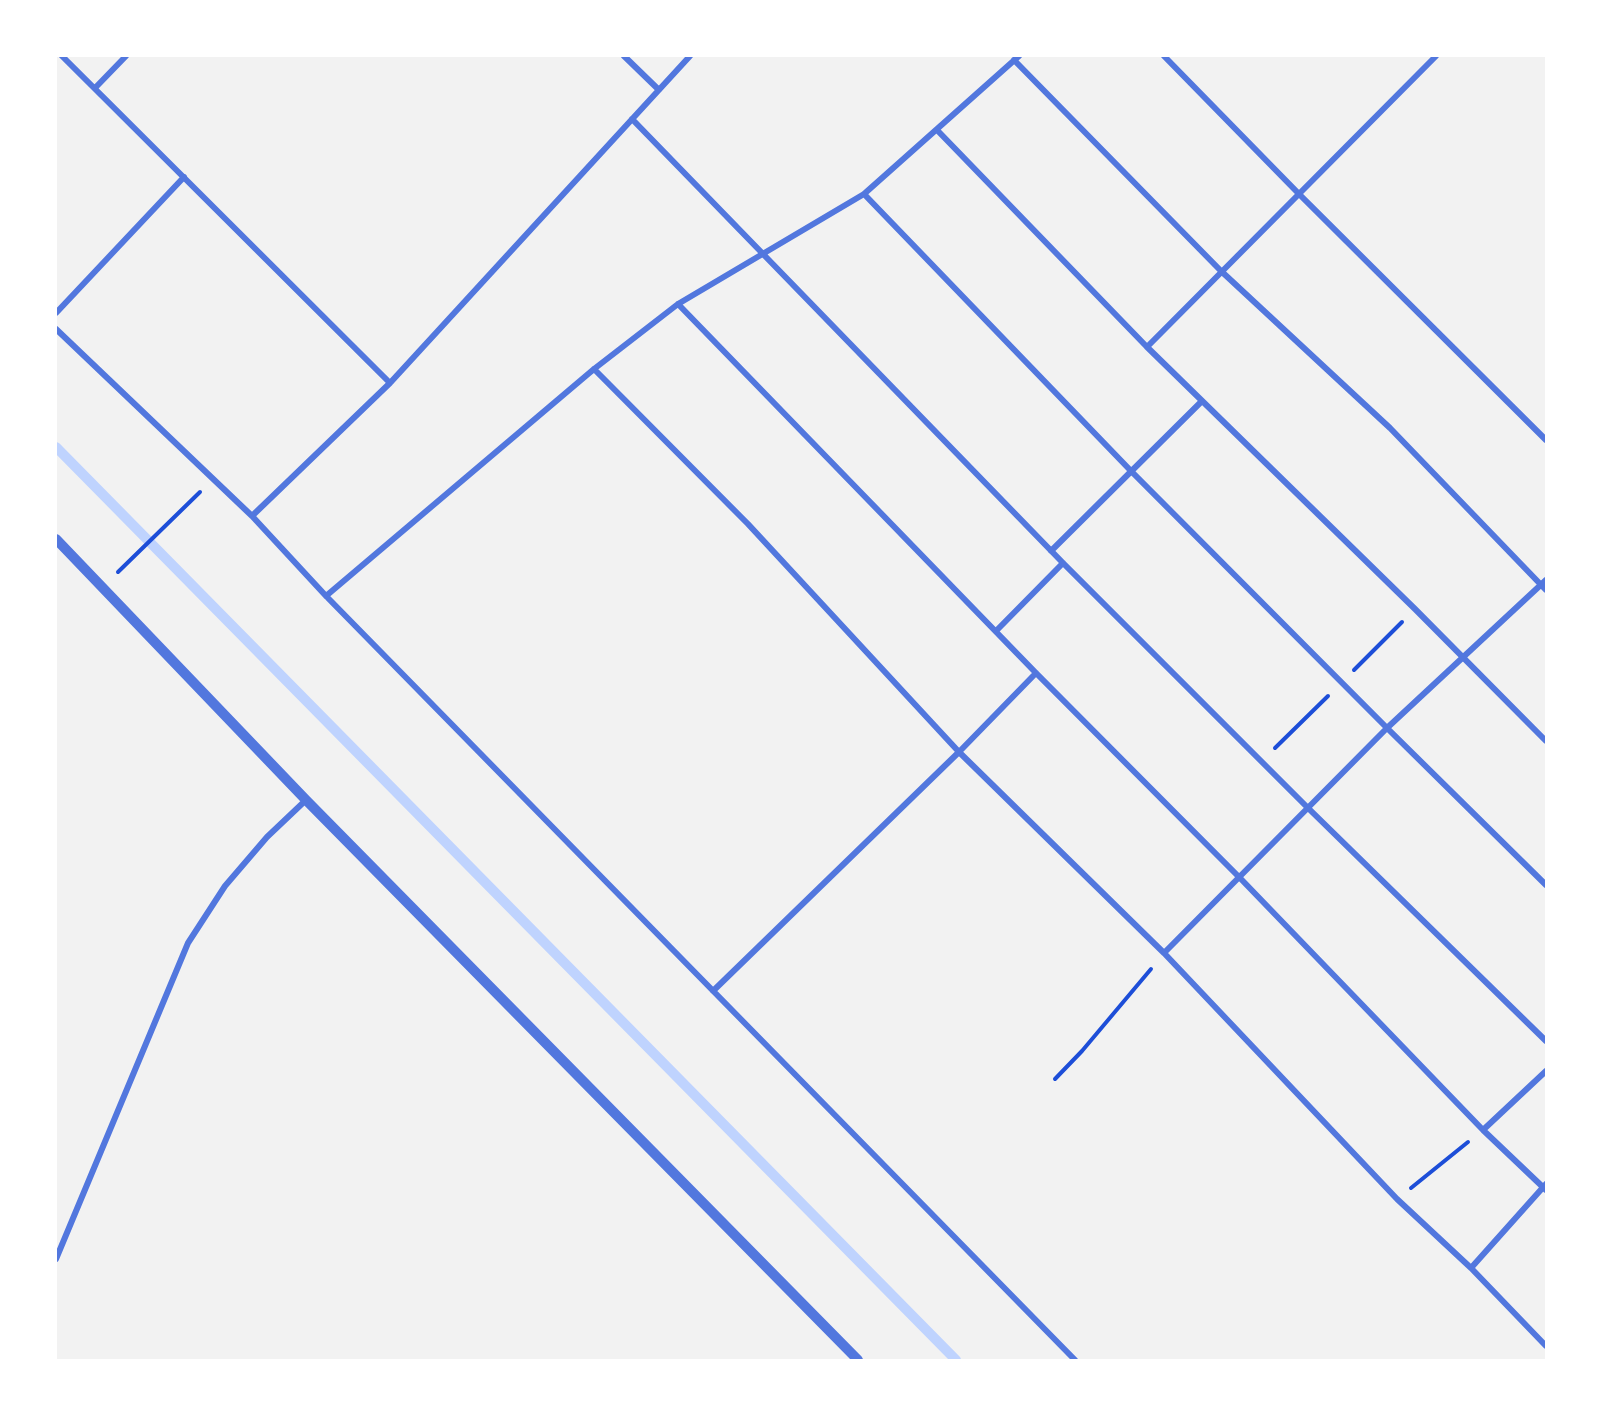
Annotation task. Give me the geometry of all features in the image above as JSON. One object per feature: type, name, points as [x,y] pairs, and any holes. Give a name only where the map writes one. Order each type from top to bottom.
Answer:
[{"type":"street","points":[[62,56],[390,383]]},
{"type":"street","points":[[94,88],[126,56]]},
{"type":"street","points":[[624,56],[659,90]]},
{"type":"street","points":[[252,516],[390,383],[690,56]]},
{"type":"street","points":[[1164,56],[1546,440]]},
{"type":"street","points":[[1148,347],[1436,56]]},
{"type":"street","points":[[326,596],[594,369],[678,304],[864,194],[1016,58],[1221,271],[1390,428],[1545,585],[1387,728],[1164,953]]},
{"type":"street","points":[[632,119],[1051,551],[1307,807],[1546,1041]]},
{"type":"street","points":[[937,130],[1148,347],[1464,657],[1546,741]]},
{"type":"street","points":[[56,313],[184,177]]},
{"type":"street","points":[[864,194],[1132,472],[1546,885]]},
{"type":"street","points":[[678,304],[1036,673],[1240,878],[1483,1130],[1546,1187],[1471,1268]]},
{"type":"street","points":[[56,329],[252,516],[326,596],[1075,1360]]},
{"type":"street","points":[[594,369],[748,524],[959,752],[1164,953],[1397,1199],[1471,1268],[1546,1346]]},
{"type":"street","points":[[1051,551],[1202,400]]},
{"type":"street","points":[[56,539],[306,800],[858,1360]]},
{"type":"street","points":[[996,631],[1063,563]]},
{"type":"street","points":[[713,992],[959,752],[1036,673]]},
{"type":"street","points":[[56,1259],[188,944],[225,886],[267,837],[306,800]]},
{"type":"street","points":[[1483,1130],[1546,1071]]},
{"type":"path","points":[[102,588],[198,494]]},
{"type":"path","points":[[1055,1079],[1082,1051],[1164,953]]},
{"type":"path","points":[[1397,1199],[1483,1130]]},
{"type":"waterway","points":[[56,447],[956,1360]]}]
